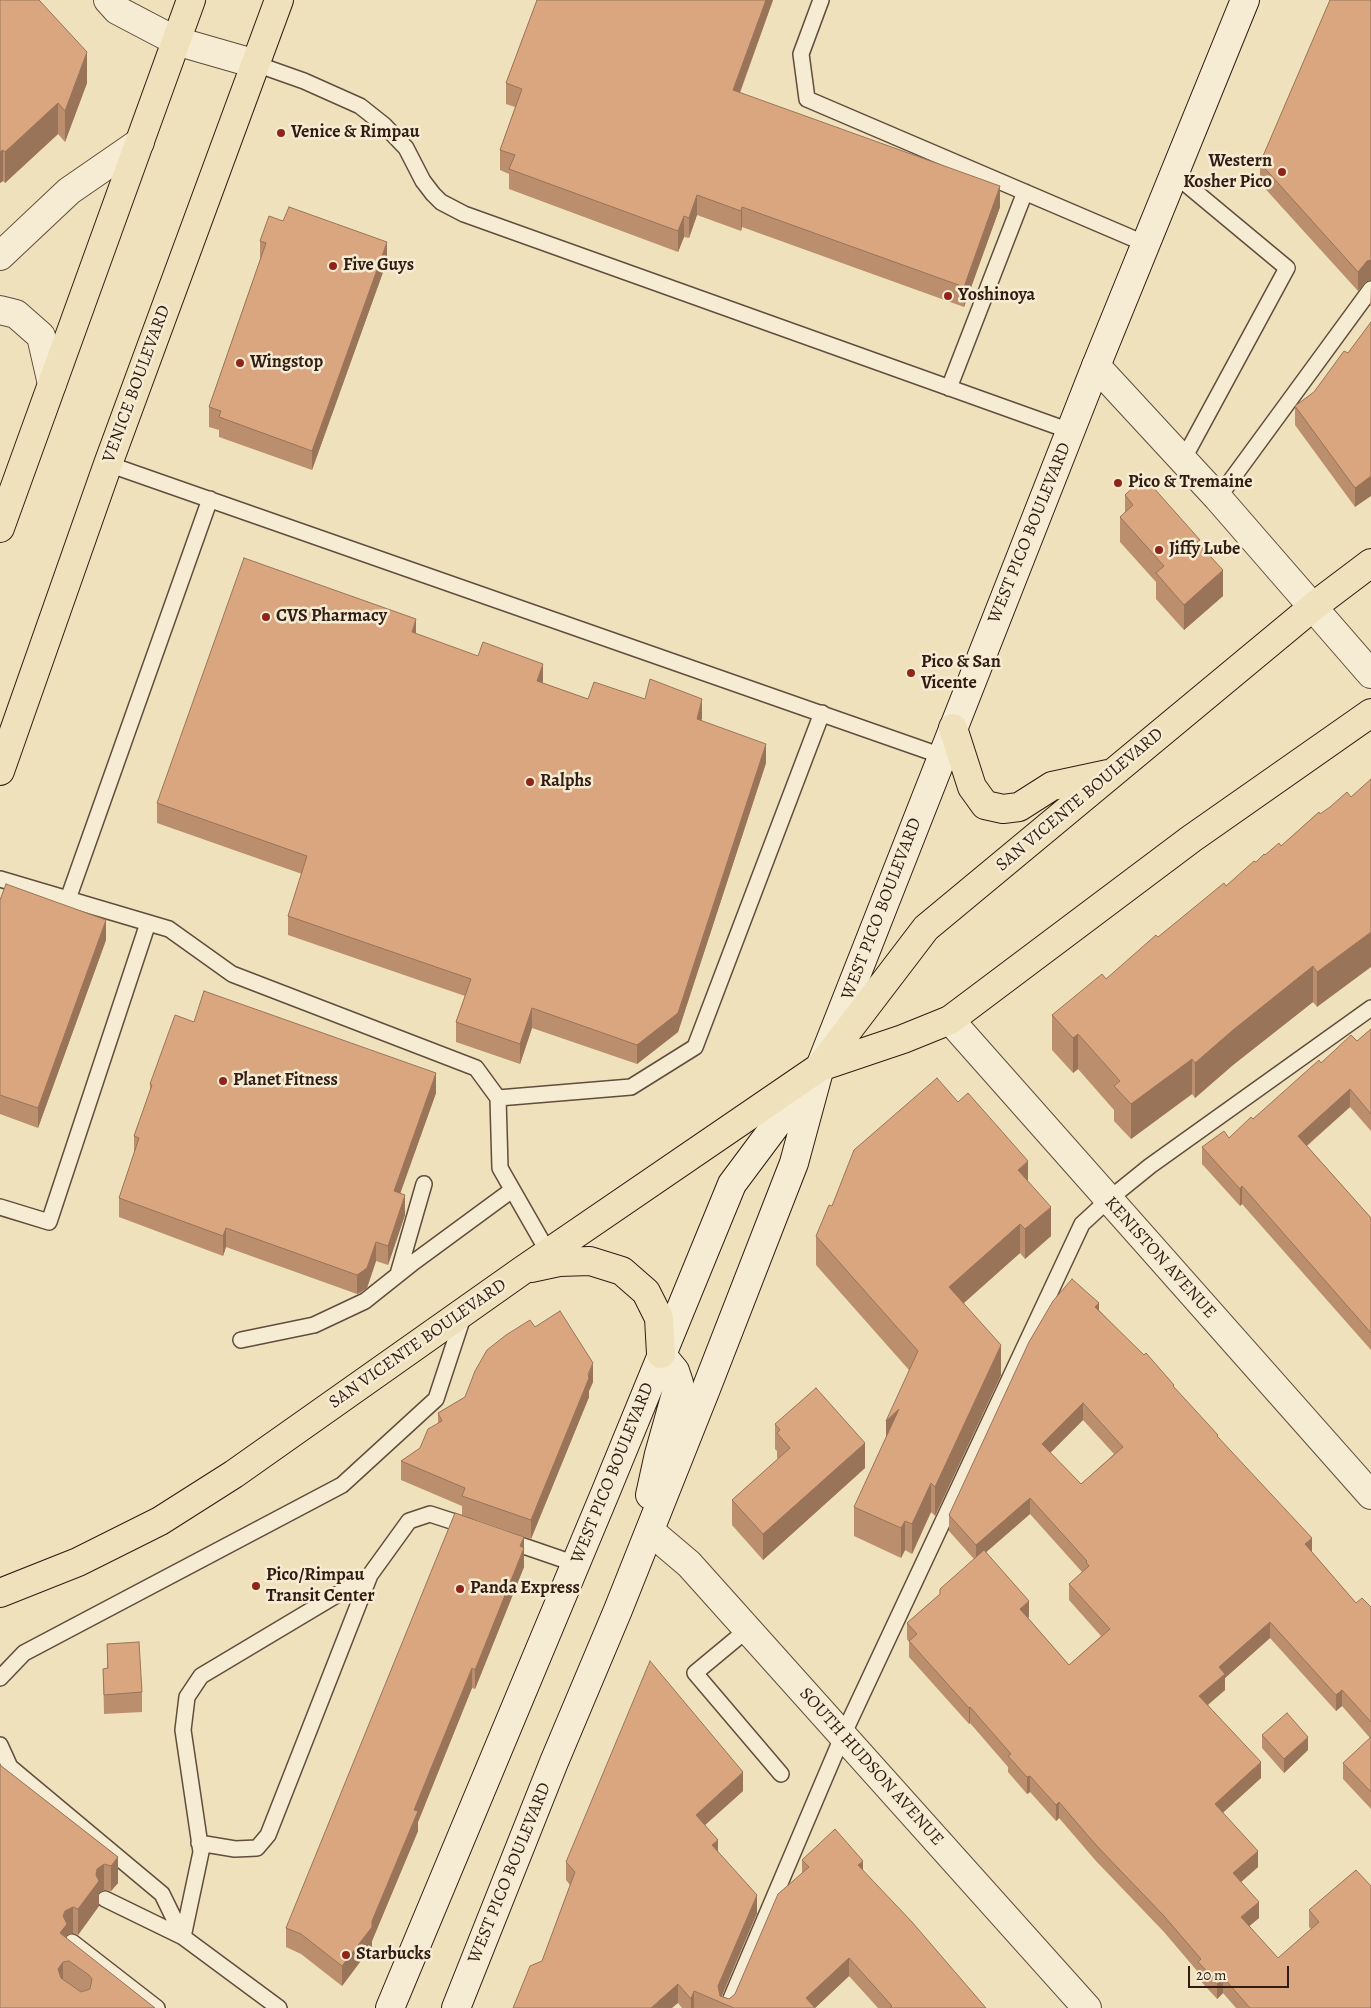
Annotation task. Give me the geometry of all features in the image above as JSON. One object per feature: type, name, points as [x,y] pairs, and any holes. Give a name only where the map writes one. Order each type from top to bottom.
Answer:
[{"type":"main road","points":[[108,0],[117,10],[176,42],[256,64]]},
{"type":"main road","points":[[0,528],[191,0]]},
{"type":"main road","name":"VENICE BOULEVARD","points":[[0,771],[108,464],[279,0]]},
{"type":"main road","name":"WEST PICO BOULEVARD","points":[[456,2008],[554,1762],[650,1531],[792,1169],[820,1067],[1070,431],[1245,0]]},
{"type":"main road","points":[[0,256],[69,191],[140,142]]},
{"type":"main road","points":[[0,310],[16,314],[41,336],[52,384]]},
{"type":"main road","points":[[1096,366],[1218,498],[1314,606],[1371,674]]},
{"type":"main road","name":"SAN VICENTE BOULEVARD","points":[[820,1067],[926,928],[1314,606],[1371,563]]},
{"type":"main road","name":"SAN VICENTE BOULEVARD","points":[[0,1593],[78,1562],[160,1520],[234,1474],[548,1252],[820,1067],[903,1039],[950,1020],[1191,840],[1371,713]]},
{"type":"main road","points":[[953,728],[972,787],[985,805],[1003,809],[1019,807],[1052,786],[1112,773]]},
{"type":"main road","name":"KENISTON AVENUE","points":[[950,1020],[1371,1495]]},
{"type":"main road","name":"WEST PICO BOULEVARD","points":[[390,2008],[576,1564],[732,1184],[820,1067]]},
{"type":"main road","points":[[523,1270],[559,1262],[590,1261],[622,1271],[646,1292],[659,1318],[661,1354],[675,1371],[679,1383],[659,1454],[648,1508],[650,1531]]},
{"type":"main road","name":"SOUTH HUDSON AVENUE","points":[[650,1531],[689,1564],[1087,2008]]},
{"type":"lane","points":[[822,0],[800,54],[807,99],[1146,244]]},
{"type":"lane","points":[[256,64],[304,81],[360,106],[384,125],[406,148],[433,194],[441,202],[464,214],[1070,431]]},
{"type":"lane","points":[[1174,174],[1287,268],[1183,460]]},
{"type":"lane","points":[[949,388],[1026,192]]},
{"type":"lane","points":[[1218,498],[1371,289]]},
{"type":"lane","points":[[108,464],[942,756]]},
{"type":"lane","points":[[68,899],[210,499]]},
{"type":"lane","points":[[498,1098],[631,1087],[695,1047],[822,714]]},
{"type":"lane","points":[[0,879],[169,929],[232,974],[476,1068],[498,1098],[500,1168],[548,1252]]},
{"type":"lane","points":[[0,1208],[49,1222],[148,923]]},
{"type":"lane","points":[[728,2008],[843,1735],[1082,1224],[1150,1166],[1371,1008]]},
{"type":"lane","points":[[398,1274],[424,1184]]},
{"type":"lane","points":[[241,1340],[314,1326],[365,1301],[398,1274],[512,1190]]},
{"type":"lane","points":[[0,1678],[24,1653],[342,1485],[436,1399],[465,1311]]},
{"type":"lane","points":[[199,1843],[235,1849],[257,1848],[268,1835],[370,1575],[409,1521],[430,1514],[576,1564]]},
{"type":"lane","points":[[184,1937],[201,1852],[183,1730],[187,1697],[201,1676],[370,1575]]},
{"type":"lane","points":[[748,1629],[695,1673],[781,1774]]},
{"type":"lane","points":[[0,1745],[10,1767],[162,1894],[184,1937]]},
{"type":"lane","points":[[105,1899],[184,1937],[279,2008]]},
{"type":"lane","points":[[72,1942],[157,2008]]},
{"type":"building","points":[[0,0],[39,0],[87,52],[65,111],[58,103],[5,152],[3,150],[0,152]]},
{"type":"building","points":[[537,0],[766,0],[733,90],[1000,186],[964,287],[742,207],[741,211],[697,195],[689,218],[684,216],[678,231],[509,169],[515,155],[500,150],[522,89],[506,83]]},
{"type":"building","points":[[1330,0],[1371,0],[1371,260],[1367,261],[1358,272],[1260,163]]},
{"type":"building","points":[[289,207],[387,242],[312,451],[219,417],[221,411],[209,407],[266,243],[260,241],[269,216],[283,221]]},
{"type":"building","points":[[1371,322],[1371,476],[1355,488],[1295,406],[1314,392],[1344,351],[1348,353]]},
{"type":"building","points":[[1144,477],[1200,540],[1197,542],[1223,570],[1184,605],[1156,573],[1164,566],[1120,517],[1133,505],[1125,495]]},
{"type":"building","points":[[244,558],[416,619],[412,632],[478,656],[483,642],[543,664],[537,681],[588,699],[594,682],[645,699],[650,679],[702,699],[697,719],[766,744],[678,1013],[637,1045],[532,1008],[520,1044],[456,1022],[471,979],[288,916],[307,856],[157,803]]},
{"type":"building","points":[[1371,779],[1371,932],[1317,972],[1313,966],[1195,1063],[1192,1059],[1131,1104],[1114,1086],[1120,1081],[1078,1034],[1073,1038],[1052,1015],[1102,974],[1106,979],[1156,935],[1158,937],[1224,883],[1226,886],[1254,861],[1256,862],[1279,843],[1281,846],[1319,812],[1320,814],[1330,807],[1347,792],[1351,797]]},
{"type":"building","points":[[6,884],[106,920],[38,1108],[0,1095],[0,900]]},
{"type":"building","points":[[204,991],[436,1073],[394,1191],[405,1195],[388,1246],[376,1242],[367,1268],[357,1275],[226,1228],[223,1236],[119,1198],[139,1138],[134,1136],[152,1085],[150,1084],[175,1015],[194,1022]]},
{"type":"building","points":[[1371,1029],[1371,1114],[1350,1089],[1298,1136],[1371,1218],[1371,1333],[1242,1186],[1240,1189],[1202,1147],[1224,1131],[1229,1138],[1319,1060],[1321,1063],[1351,1035],[1357,1041]]},
{"type":"building","points":[[937,1078],[958,1102],[968,1093],[1028,1161],[1018,1170],[1051,1207],[1025,1229],[1020,1224],[949,1287],[1001,1345],[935,1487],[931,1483],[912,1524],[905,1521],[901,1528],[854,1507],[899,1409],[886,1421],[918,1351],[816,1236],[829,1205],[832,1206],[854,1150]]},
{"type":"building","points":[[1072,1279],[1099,1303],[1095,1307],[1144,1355],[1146,1353],[1217,1436],[1312,1538],[1305,1544],[1356,1603],[1362,1598],[1371,1607],[1371,1722],[1342,1690],[1336,1695],[1270,1622],[1219,1667],[1225,1674],[1199,1696],[1261,1762],[1215,1804],[1258,1851],[1233,1873],[1259,1902],[1241,1917],[1278,1958],[1319,1922],[1309,1910],[1356,1870],[1371,1886],[1371,2008],[1250,2008],[1223,1977],[1217,1982],[1198,1962],[1201,1959],[1164,1916],[1096,1845],[1059,1802],[1056,1805],[1030,1776],[1027,1777],[1008,1756],[1011,1754],[909,1641],[917,1634],[907,1623],[940,1594],[940,1589],[984,1550],[1029,1601],[1020,1609],[1069,1665],[1110,1629],[1069,1584],[1089,1566],[1087,1561],[1030,1498],[976,1545],[949,1515],[1029,1342],[1053,1301]],"holes":[[[1083,1403],[1123,1447],[1081,1484],[1042,1444]]]},
{"type":"building","points":[[560,1311],[593,1363],[588,1374],[589,1378],[531,1520],[462,1496],[465,1488],[401,1461],[420,1448],[428,1429],[442,1421],[438,1413],[465,1397],[475,1371],[487,1350],[530,1320],[535,1327]]},
{"type":"building","points":[[816,1388],[865,1443],[763,1534],[732,1500],[790,1448],[777,1433],[780,1430],[775,1424]]},
{"type":"building","points":[[455,1513],[524,1537],[520,1546],[524,1548],[475,1670],[472,1668],[414,1810],[418,1811],[372,1921],[372,1927],[342,1966],[301,1934],[286,1928]]},
{"type":"building","points":[[139,1642],[142,1692],[104,1695],[103,1669],[108,1668],[107,1644]]},
{"type":"building","points":[[650,1661],[743,1772],[696,1815],[718,1840],[712,1845],[757,1895],[718,1986],[720,1996],[729,1999],[735,1994],[778,1894],[809,1867],[802,1860],[835,1829],[863,1861],[858,1865],[912,1922],[986,2008],[890,2008],[892,2006],[849,1958],[806,1998],[815,2008],[734,2008],[694,1991],[691,1999],[678,1984],[651,2008],[513,2008],[530,1966],[542,1961],[575,1872],[566,1862]]},
{"type":"building","points":[[1287,1713],[1308,1737],[1284,1759],[1262,1735]]},
{"type":"building","points":[[1371,1737],[1371,1792],[1343,1763]]},
{"type":"building","points":[[0,1765],[118,1857],[111,1866],[104,1864],[97,1869],[96,1875],[99,1881],[78,1909],[73,1907],[65,1911],[63,1916],[67,1924],[60,1933],[155,2008],[0,2008]],"holes":[[[69,1961],[92,1979],[90,1989],[81,1992],[61,1978],[58,1969],[63,1962]]]},
{"type":"place","name":"Venice & Rimpau","points":[[281,133]]},
{"type":"place","name":"Western Kosher Pico","points":[[1282,172]]},
{"type":"place","name":"Five Guys","points":[[333,266]]},
{"type":"place","name":"Yoshinoya","points":[[948,296]]},
{"type":"place","name":"Wingstop","points":[[240,363]]},
{"type":"place","name":"Pico & Tremaine","points":[[1118,483]]},
{"type":"place","name":"Jiffy Lube","points":[[1159,550]]},
{"type":"place","name":"CVS Pharmacy","points":[[266,617]]},
{"type":"place","name":"Pico & San Vicente","points":[[911,673]]},
{"type":"place","name":"Ralphs","points":[[530,782]]},
{"type":"place","name":"Planet Fitness","points":[[223,1081]]},
{"type":"place","name":"Pico/Rimpau Transit Center","points":[[256,1586]]},
{"type":"place","name":"Panda Express","points":[[460,1589]]},
{"type":"place","name":"Starbucks","points":[[346,1955]]}]
